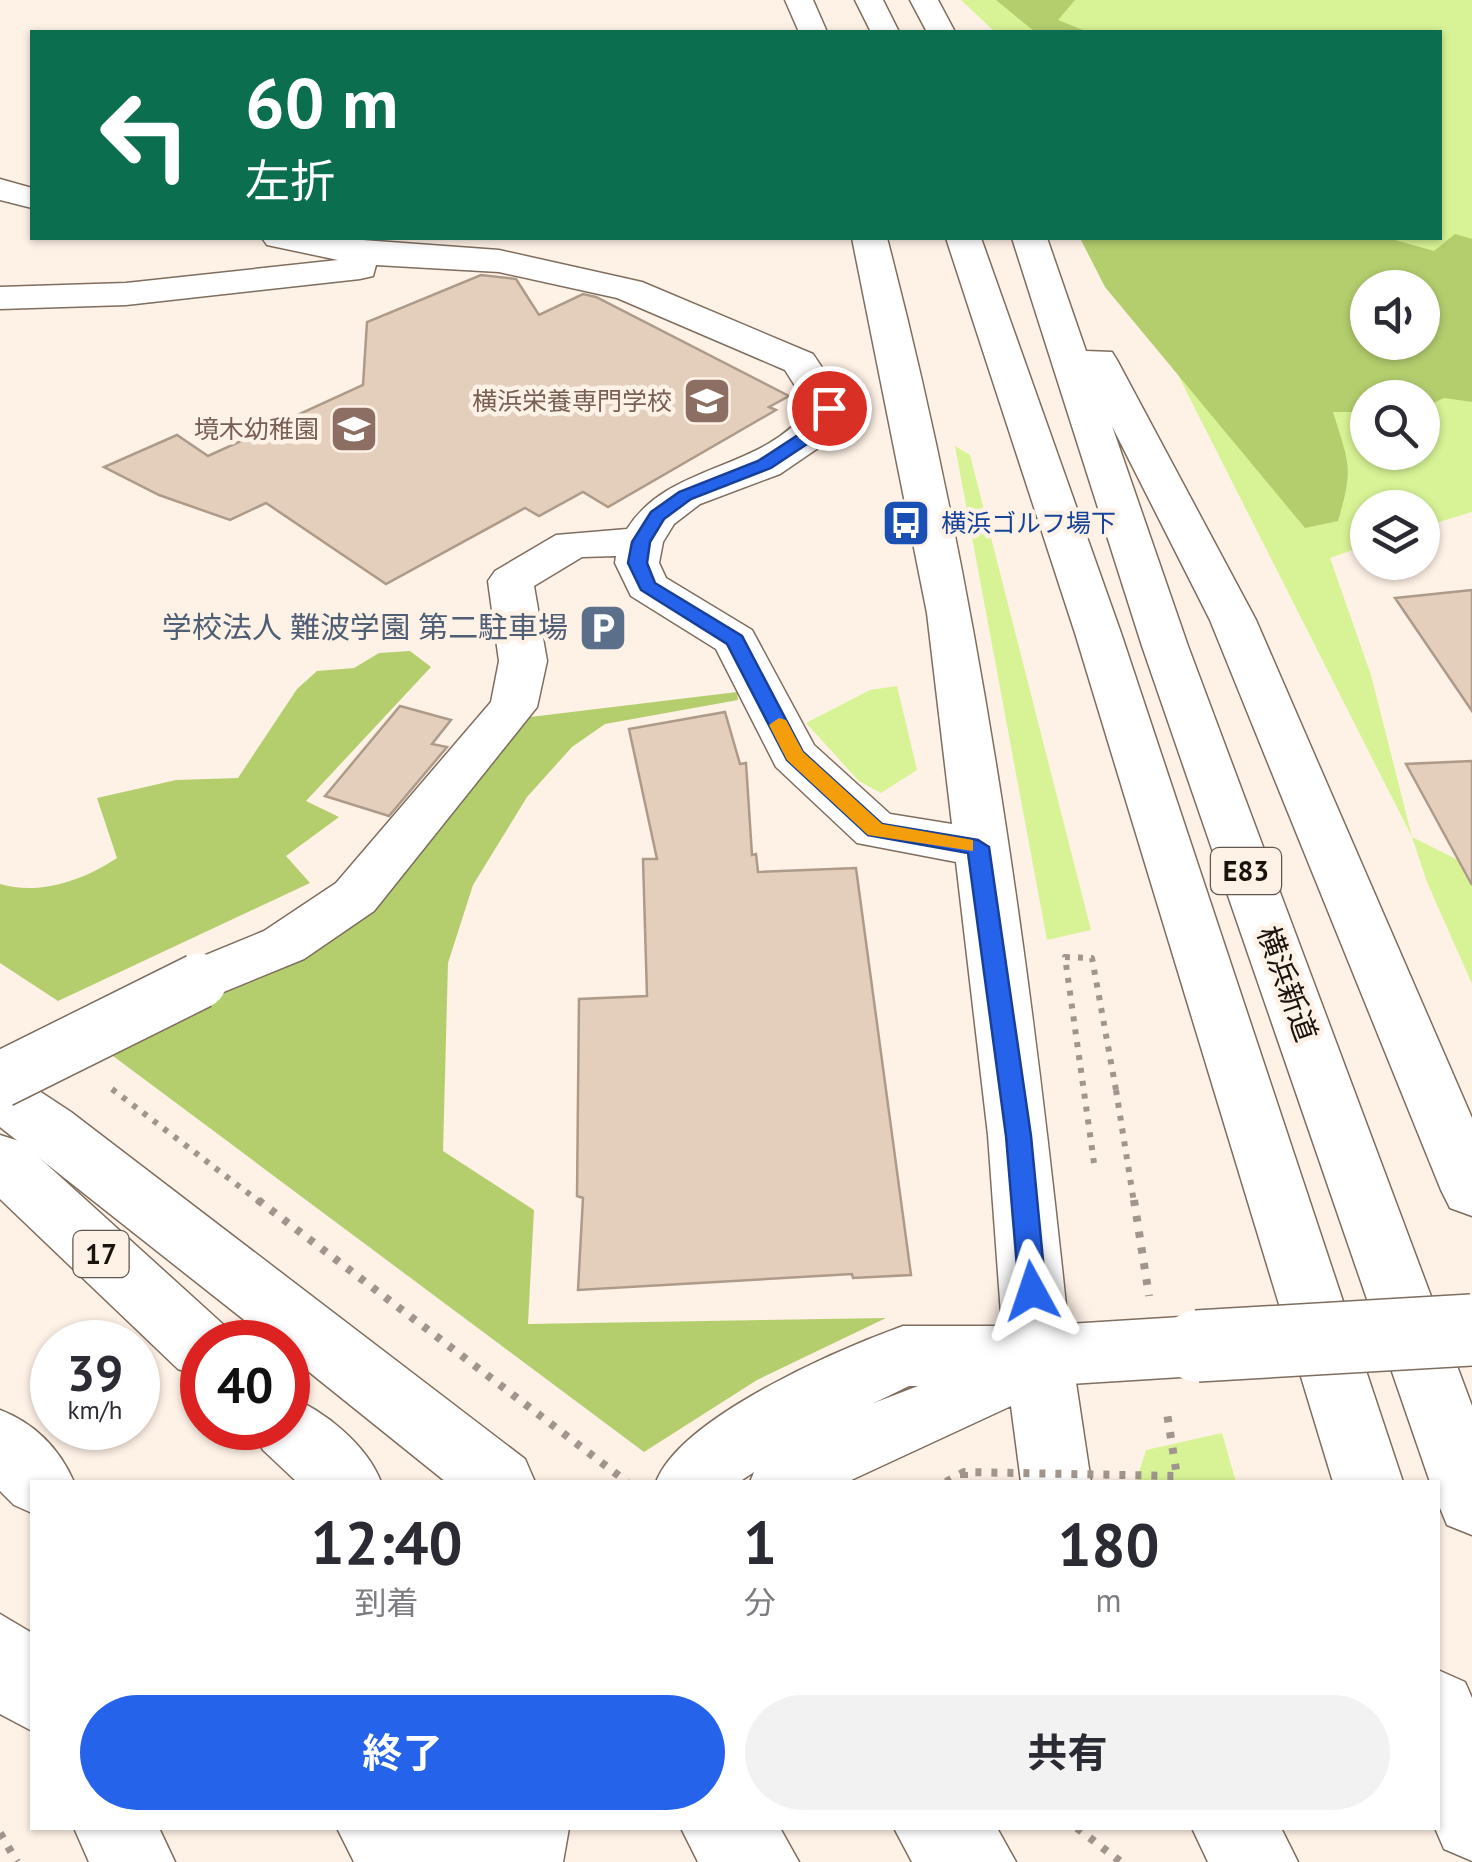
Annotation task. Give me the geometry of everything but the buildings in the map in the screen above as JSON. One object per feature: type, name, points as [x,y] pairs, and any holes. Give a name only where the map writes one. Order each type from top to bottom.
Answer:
[{"type":"main road","points":[[799,0],[812,30]]},
{"type":"main road","points":[[869,0],[885,30]]},
{"type":"main road","points":[[924,0],[940,30]]},
{"type":"main road","points":[[0,188],[30,197]]},
{"type":"main road","points":[[290,240],[361,253],[500,261],[629,290],[767,345],[799,362],[816,382],[829,408],[810,435],[764,465],[685,495],[658,516],[641,542],[638,563],[647,586],[735,640],[794,756],[875,830],[978,847]]},
{"type":"main road","points":[[870,240],[950,613],[1018,1136],[1038,1356],[1056,1480]]},
{"type":"main road","name":"E83","points":[[964,240],[1098,634],[1367,1480]]},
{"type":"main road","points":[[1033,240],[1233,620],[1472,1190]]},
{"type":"main road","name":"横浜新道","points":[[1033,240],[1165,646],[1472,1502]]},
{"type":"main road","points":[[0,298],[126,294],[437,257]]},
{"type":"main road","points":[[0,1080],[200,981],[284,945],[354,897],[513,708],[523,687],[525,662],[511,581],[572,544],[641,542]]},
{"type":"main road","points":[[0,1096],[50,1129],[497,1480]]},
{"type":"main road","name":"17","points":[[0,1160],[180,1328]]},
{"type":"main road","points":[[693,1480],[717,1457],[810,1400],[903,1356],[1038,1356],[1181,1372],[1472,1330]]},
{"type":"main road","points":[[788,1480],[844,1446],[952,1404],[1038,1356]]},
{"type":"main road","points":[[0,1442],[38,1480]]},
{"type":"main road","points":[[310,1449],[344,1480]]},
{"type":"main road","points":[[0,1652],[30,1690]]},
{"type":"main road","points":[[1440,1716],[1472,1821]]},
{"type":"main road","points":[[115,1830],[134,1862]]},
{"type":"main road","points":[[379,1830],[411,1862]]},
{"type":"main road","points":[[462,1862],[471,1830]]},
{"type":"main road","points":[[522,1862],[529,1830]]},
{"type":"main road","points":[[722,1830],[758,1862]]},
{"type":"main road","points":[[936,1830],[975,1862]]},
{"type":"main road","points":[[1233,1830],[1257,1862]]},
{"type":"path","points":[[1094,1163],[1065,957],[1092,958],[1150,1302]]},
{"type":"path","points":[[110,1087],[625,1480]]},
{"type":"path","points":[[964,1478],[1177,1476],[1181,1372]]},
{"type":"path","points":[[1080,1830],[1121,1862]]},
{"type":"path","points":[[0,1833],[17,1862]]},
{"type":"green space","points":[[961,0],[1472,0],[1472,512],[1440,522],[1440,490],[1350,490],[1350,551],[1330,558],[1371,675],[1412,837],[1176,371],[1105,286],[1081,240],[1442,240],[1442,30],[993,30]]},
{"type":"green space","points":[[996,0],[1075,0],[1058,20],[1083,30],[1033,30]]},
{"type":"green space","points":[[1455,234],[1472,239],[1472,402],[1440,400],[1440,380],[1350,380],[1350,412],[1333,412],[1348,466],[1338,521],[1305,528],[1105,287],[1081,240],[1395,240],[1434,251]]},
{"type":"green space","points":[[955,446],[970,455],[1091,930],[1047,940]]},
{"type":"green space","points":[[410,651],[431,667],[306,801],[339,817],[286,856],[310,883],[58,1001],[0,963],[0,884],[30,888],[61,884],[117,858],[97,798],[176,780],[238,778],[297,689],[317,671],[354,668],[379,653]]},
{"type":"green space","points":[[897,686],[917,770],[881,793],[859,781],[806,723],[870,690]]},
{"type":"green space","points":[[737,692],[738,700],[605,724],[572,747],[527,797],[473,885],[448,963],[443,1151],[534,1210],[528,1324],[886,1318],[757,1380],[644,1452],[105,1050],[298,955],[530,717]]},
{"type":"green space","points":[[1412,837],[1472,867],[1472,984],[1427,882]]},
{"type":"green space","points":[[1222,1433],[1235,1480],[1137,1480],[1146,1450]]},
{"type":"slow traffic","points":[[779,725],[794,756],[875,830],[966,845]]},
{"type":"place","name":"横浜栄養専門学校","points":[[707,401]]},
{"type":"place","name":"境木幼稚園","points":[[354,429]]},
{"type":"place","name":"横浜ゴルフ場下","points":[[906,523]]},
{"type":"place","name":"学校法人 難波学園 第二駐車場","points":[[603,628]]},
{"type":"route","points":[[829,408],[810,435],[764,465],[685,495],[658,516],[641,542],[638,563],[647,586],[735,640],[794,756],[875,830],[978,847],[1018,1136],[1032,1291]]}]
